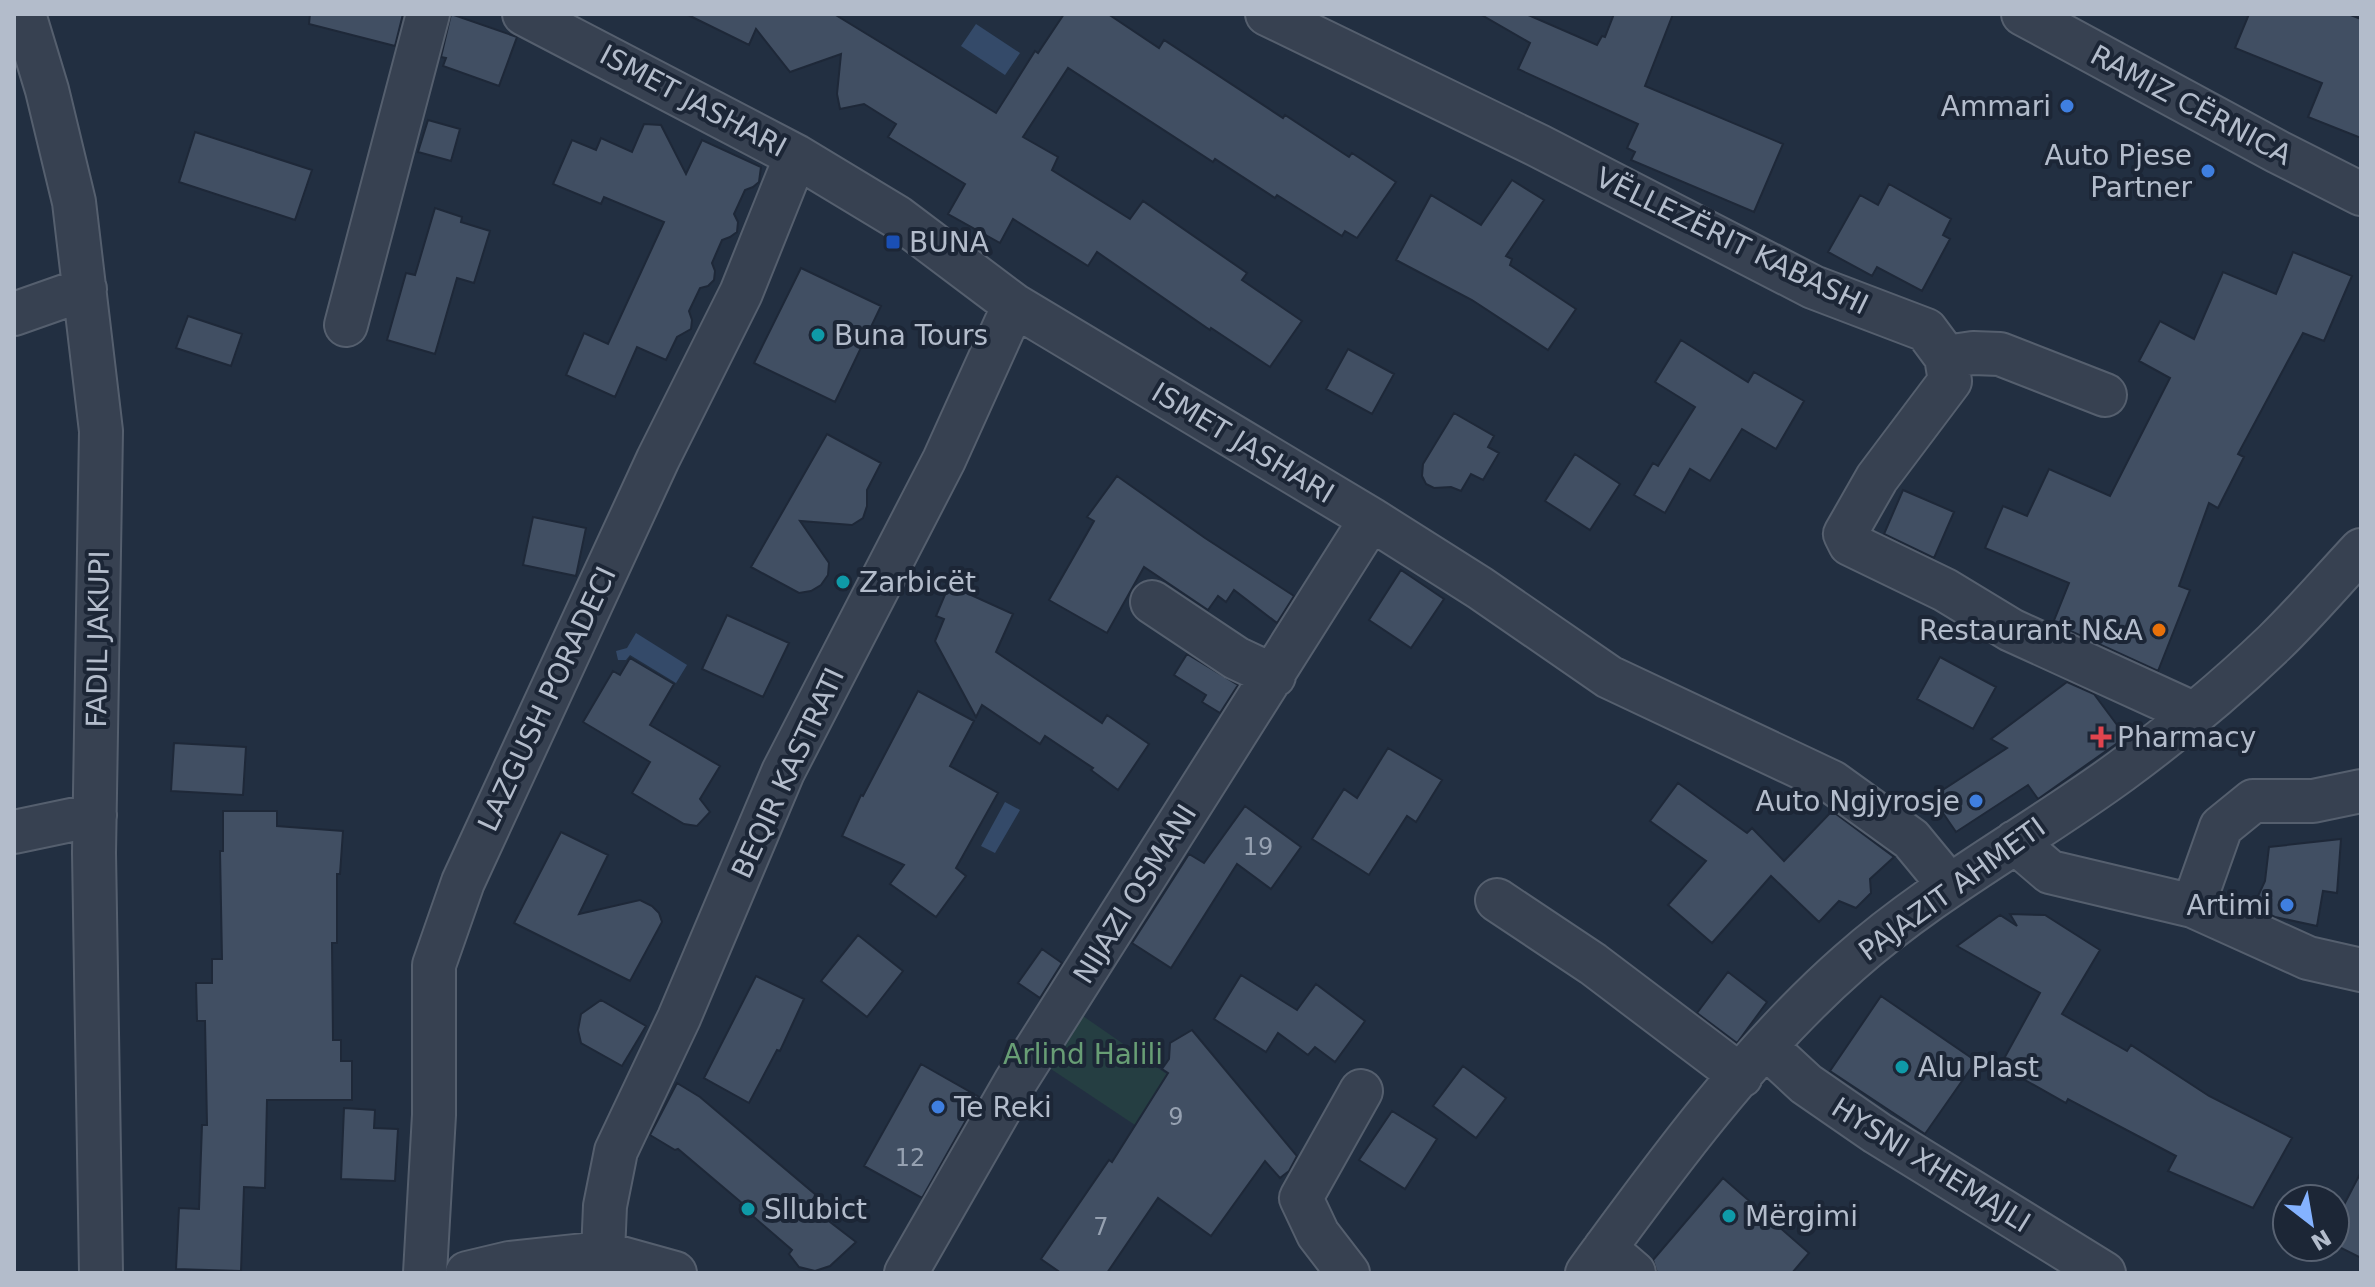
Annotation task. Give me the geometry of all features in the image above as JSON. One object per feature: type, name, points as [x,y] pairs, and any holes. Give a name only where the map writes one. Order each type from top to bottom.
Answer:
[{"type":"street","name":"FADIL JAKUPI","points":[[24,14],[26,66],[74,202],[101,431],[95,815],[101,1273]]},
{"type":"street","points":[[346,325],[428,14]]},
{"type":"street","name":"ISMET JASHARI","points":[[524,14],[796,156],[897,217],[1014,305],[1371,519],[1480,588],[1609,677],[1832,782],[1911,839],[1949,885]]},
{"type":"street","name":"VËLLEZËRIT KABASHI","points":[[1267,14],[1539,146],[1813,287],[1926,330],[1946,357]]},
{"type":"street","name":"RAMIZ CËRNICA","points":[[2023,14],[2361,194]]},
{"type":"street","name":"LAZGUSH PORADECI","points":[[425,1273],[434,1115],[434,965],[463,882],[621,537],[741,293],[796,156]]},
{"type":"street","points":[[14,314],[85,289]]},
{"type":"street","name":"BEQIR KASTRATI","points":[[603,1253],[605,1206],[616,1151],[679,1018],[783,772],[944,460],[1014,305]]},
{"type":"street","points":[[2105,395],[2000,354],[1973,353],[1946,357],[1950,381],[1877,478],[1845,534],[1850,544],[1945,590],[2011,630],[2195,714]]},
{"type":"street","name":"NIJAZI OSMANI","points":[[906,1273],[1016,1081],[1371,519]]},
{"type":"street","name":"PAJAZIT AHMETI","points":[[1609,1265],[1659,1176],[1753,1061],[1849,963],[1949,885],[2119,773],[2195,714],[2275,642],[2361,550]]},
{"type":"street","points":[[1152,602],[1236,658],[1274,676]]},
{"type":"street","points":[[2193,906],[2221,827],[2253,801],[2313,801],[2361,791]]},
{"type":"street","points":[[14,832],[95,815]]},
{"type":"street","points":[[2015,842],[2050,872],[2193,906],[2308,958],[2361,970]]},
{"type":"street","name":"HYSNI XHEMAJLI","points":[[1497,900],[1593,964],[1753,1061],[1806,1084],[1877,1133],[2104,1273]]},
{"type":"street","points":[[1348,1273],[1318,1234],[1301,1198],[1361,1091]]},
{"type":"street","points":[[467,1273],[509,1263],[603,1253],[675,1273]]},
{"type":"green space","name":"Arlind Halili","points":[[1070,1007],[1220,1111],[1186,1159],[1039,1061]]},
{"type":"water","points":[[976,24],[1020,53],[1005,75],[961,46]]},
{"type":"water","points":[[636,633],[687,665],[676,683],[630,655],[626,660],[618,660],[616,651],[627,648]]},
{"type":"water","points":[[1005,802],[1020,810],[995,853],[981,846]]},
{"type":"building","points":[[310,14],[403,14],[395,46],[309,24]]},
{"type":"building","points":[[451,14],[517,37],[499,86],[443,66],[446,58],[441,57]]},
{"type":"building","points":[[686,14],[834,14],[996,113],[1035,51],[1038,53],[1064,14],[1108,14],[1159,48],[1164,40],[1283,118],[1285,115],[1349,157],[1352,153],[1396,182],[1357,238],[1345,231],[1342,236],[1215,159],[1213,162],[1068,68],[1023,137],[1058,157],[1052,170],[1130,219],[1143,201],[1247,273],[1242,280],[1302,321],[1270,367],[1210,330],[1097,252],[1088,266],[1013,219],[1000,243],[948,214],[965,184],[888,137],[896,124],[864,104],[840,109],[837,94],[841,54],[790,72],[756,29],[749,45]]},
{"type":"building","points":[[1480,14],[1526,14],[1597,45],[1602,36],[1605,37],[1614,14],[1673,14],[1645,86],[1783,144],[1754,212],[1631,160],[1635,152],[1627,148],[1638,124],[1518,69],[1530,43]]},
{"type":"building","points":[[2249,14],[2348,14],[2361,19],[2361,138],[2308,117],[2322,83],[2235,48]]},
{"type":"building","points":[[428,120],[460,129],[451,161],[418,152]]},
{"type":"building","points":[[644,124],[661,125],[686,174],[702,140],[761,167],[759,182],[745,190],[734,214],[738,222],[737,232],[722,240],[712,263],[714,280],[700,288],[689,311],[691,329],[677,337],[666,360],[637,347],[615,397],[566,375],[584,333],[608,344],[664,222],[604,197],[601,204],[553,184],[572,140],[596,150],[601,138],[632,152]]},
{"type":"building","points":[[195,132],[312,170],[295,220],[179,182]]},
{"type":"building","points":[[1512,180],[1544,200],[1506,256],[1512,259],[1510,265],[1576,309],[1548,350],[1472,300],[1396,260],[1431,195],[1481,225]]},
{"type":"building","points":[[1889,184],[1951,219],[1943,235],[1950,239],[1922,291],[1877,267],[1872,276],[1828,252],[1860,195],[1878,205]]},
{"type":"building","points":[[435,208],[462,217],[461,222],[490,231],[474,283],[457,278],[435,354],[387,340],[406,273],[415,275]]},
{"type":"building","points":[[2293,252],[2352,276],[2324,341],[2303,333],[2238,454],[2244,457],[2218,508],[2209,503],[2179,586],[2190,590],[2158,671],[2053,623],[2069,583],[1985,548],[2003,506],[2027,516],[2049,469],[2110,496],[2170,378],[2139,361],[2160,321],[2194,339],[2223,272],[2276,294]]},
{"type":"building","name":"Buna Tours","points":[[801,268],[881,306],[835,402],[754,363]]},
{"type":"building","points":[[188,316],[242,334],[231,366],[176,348]]},
{"type":"building","points":[[1681,340],[1748,382],[1754,372],[1804,401],[1776,449],[1742,429],[1710,481],[1690,469],[1665,513],[1634,495],[1653,463],[1658,466],[1695,407],[1655,382]]},
{"type":"building","points":[[1348,349],[1394,374],[1372,414],[1326,389]]},
{"type":"building","points":[[1454,413],[1494,436],[1488,447],[1499,453],[1483,480],[1471,474],[1461,491],[1451,487],[1434,488],[1426,484],[1422,476],[1423,464]]},
{"type":"building","points":[[827,434],[881,463],[867,490],[863,518],[852,525],[800,521],[829,563],[828,575],[821,585],[799,593],[751,567]]},
{"type":"building","points":[[1575,454],[1620,484],[1590,530],[1545,501]]},
{"type":"building","points":[[1117,476],[1294,596],[1277,623],[1234,590],[1226,602],[1218,596],[1208,610],[1144,567],[1107,633],[1049,600],[1094,521],[1087,517]]},
{"type":"building","points":[[1903,490],[1954,512],[1934,558],[1884,534]]},
{"type":"building","points":[[533,517],[586,528],[576,576],[523,565]]},
{"type":"building","points":[[1401,570],[1444,599],[1411,648],[1369,620]]},
{"type":"building","points":[[949,585],[1013,614],[996,652],[1102,723],[1107,715],[1149,744],[1118,790],[1091,770],[1093,768],[1045,736],[1040,744],[982,705],[976,717],[935,641],[944,619],[936,616]]},
{"type":"building","points":[[727,615],[789,643],[763,697],[702,669]]},
{"type":"building","points":[[1187,654],[1238,685],[1220,713],[1202,702],[1206,695],[1174,675]]},
{"type":"building","points":[[1940,657],[1996,687],[1973,729],[1917,699]]},
{"type":"building","points":[[630,658],[674,684],[650,725],[720,766],[700,799],[710,812],[697,826],[684,824],[632,793],[650,762],[583,722],[613,671],[620,675]]},
{"type":"building","points":[[2067,682],[2094,694],[2126,737],[2038,799],[2028,785],[1956,832],[1932,797],[2007,748],[1991,739]]},
{"type":"building","points":[[918,691],[974,721],[950,766],[998,793],[956,868],[966,876],[936,917],[890,884],[904,865],[842,836]]},
{"type":"building","points":[[174,743],[246,747],[243,795],[171,791]]},
{"type":"building","points":[[1388,748],[1442,780],[1416,822],[1407,816],[1369,875],[1312,839],[1344,789],[1357,798]]},
{"type":"building","points":[[1678,783],[1747,833],[1752,828],[1784,861],[1832,811],[1894,857],[1870,879],[1871,893],[1856,908],[1839,901],[1819,922],[1771,876],[1712,943],[1668,905],[1706,861],[1650,821]]},
{"type":"building","points":[[1245,806],[1301,847],[1271,889],[1237,864],[1171,968],[1132,943],[1189,854],[1204,863]]},
{"type":"building","points":[[223,811],[277,811],[277,826],[343,831],[340,874],[337,874],[337,943],[332,943],[333,1040],[341,1040],[341,1061],[352,1061],[352,1100],[267,1100],[265,1188],[244,1187],[241,1271],[176,1269],[179,1208],[199,1209],[202,1125],[207,1125],[205,1021],[197,1021],[196,983],[212,983],[212,959],[222,959],[220,851],[223,851]]},
{"type":"building","points":[[561,832],[608,855],[579,914],[640,900],[659,913],[662,922],[630,981],[514,923]]},
{"type":"building","points":[[2341,839],[2337,893],[2323,891],[2317,926],[2275,917],[2253,907],[2265,881],[2269,847]]},
{"type":"building","points":[[2010,914],[2045,915],[2100,950],[2062,1014],[2127,1051],[2131,1045],[2209,1096],[2292,1138],[2253,1208],[2168,1171],[2176,1156],[2068,1099],[2066,1103],[2000,1066],[2040,993],[1957,946],[2000,915],[2017,926]]},
{"type":"building","points":[[858,935],[903,971],[867,1017],[821,981]]},
{"type":"building","points":[[1042,949],[1062,963],[1040,998],[1018,983]]},
{"type":"building","points":[[1728,972],[1767,1002],[1737,1043],[1697,1013]]},
{"type":"building","points":[[1241,975],[1297,1010],[1316,984],[1365,1021],[1335,1062],[1315,1047],[1308,1055],[1278,1033],[1266,1052],[1214,1019]]},
{"type":"building","points":[[756,976],[804,999],[780,1051],[777,1050],[749,1103],[704,1078]]},
{"type":"building","name":"Alu Plast","points":[[1881,996],[1976,1061],[1925,1134],[1830,1071]]},
{"type":"building","points":[[601,1000],[646,1026],[622,1066],[581,1043],[578,1030],[581,1014]]},
{"type":"building","points":[[1192,1030],[1297,1156],[1289,1171],[1280,1178],[1265,1161],[1211,1236],[1158,1198],[1107,1273],[1061,1273],[1041,1259],[1109,1160],[1112,1162],[1168,1073],[1162,1069],[1169,1059],[1170,1043]]},
{"type":"building","points":[[921,1064],[979,1097],[922,1198],[864,1166]]},
{"type":"building","points":[[1463,1066],[1506,1098],[1476,1138],[1433,1106]]},
{"type":"building","points":[[677,1083],[700,1097],[816,1195],[808,1205],[856,1242],[830,1266],[815,1271],[799,1267],[789,1254],[792,1250],[740,1205],[742,1203],[678,1149],[650,1135]]},
{"type":"building","points":[[344,1108],[375,1110],[374,1128],[398,1129],[395,1181],[341,1179]]},
{"type":"building","points":[[1392,1111],[1437,1139],[1405,1189],[1359,1160]]},
{"type":"building","points":[[2361,1172],[2361,1258],[2351,1253],[2351,1191]]},
{"type":"building","name":"Mërgimi","points":[[1723,1178],[1809,1253],[1792,1273],[1657,1273],[1653,1260]]},
{"type":"place","name":"Ammari","points":[[2067,106]]},
{"type":"place","name":"Auto Pjese Partner","points":[[2208,171]]},
{"type":"place","name":"BUNA","points":[[893,242]]},
{"type":"place","name":"Buna Tours","points":[[818,335]]},
{"type":"place","name":"Zarbicët","points":[[843,582]]},
{"type":"place","name":"Restaurant N&A","points":[[2159,630]]},
{"type":"place","name":"Pharmacy","points":[[2101,737]]},
{"type":"place","name":"Auto Ngjyrosje","points":[[1976,801]]},
{"type":"place","name":"Artimi","points":[[2287,905]]},
{"type":"place","name":"Alu Plast","points":[[1902,1067]]},
{"type":"place","name":"Te Reki","points":[[938,1107]]},
{"type":"place","name":"Sllubict","points":[[748,1209]]},
{"type":"place","name":"Mërgimi","points":[[1729,1216]]}]
